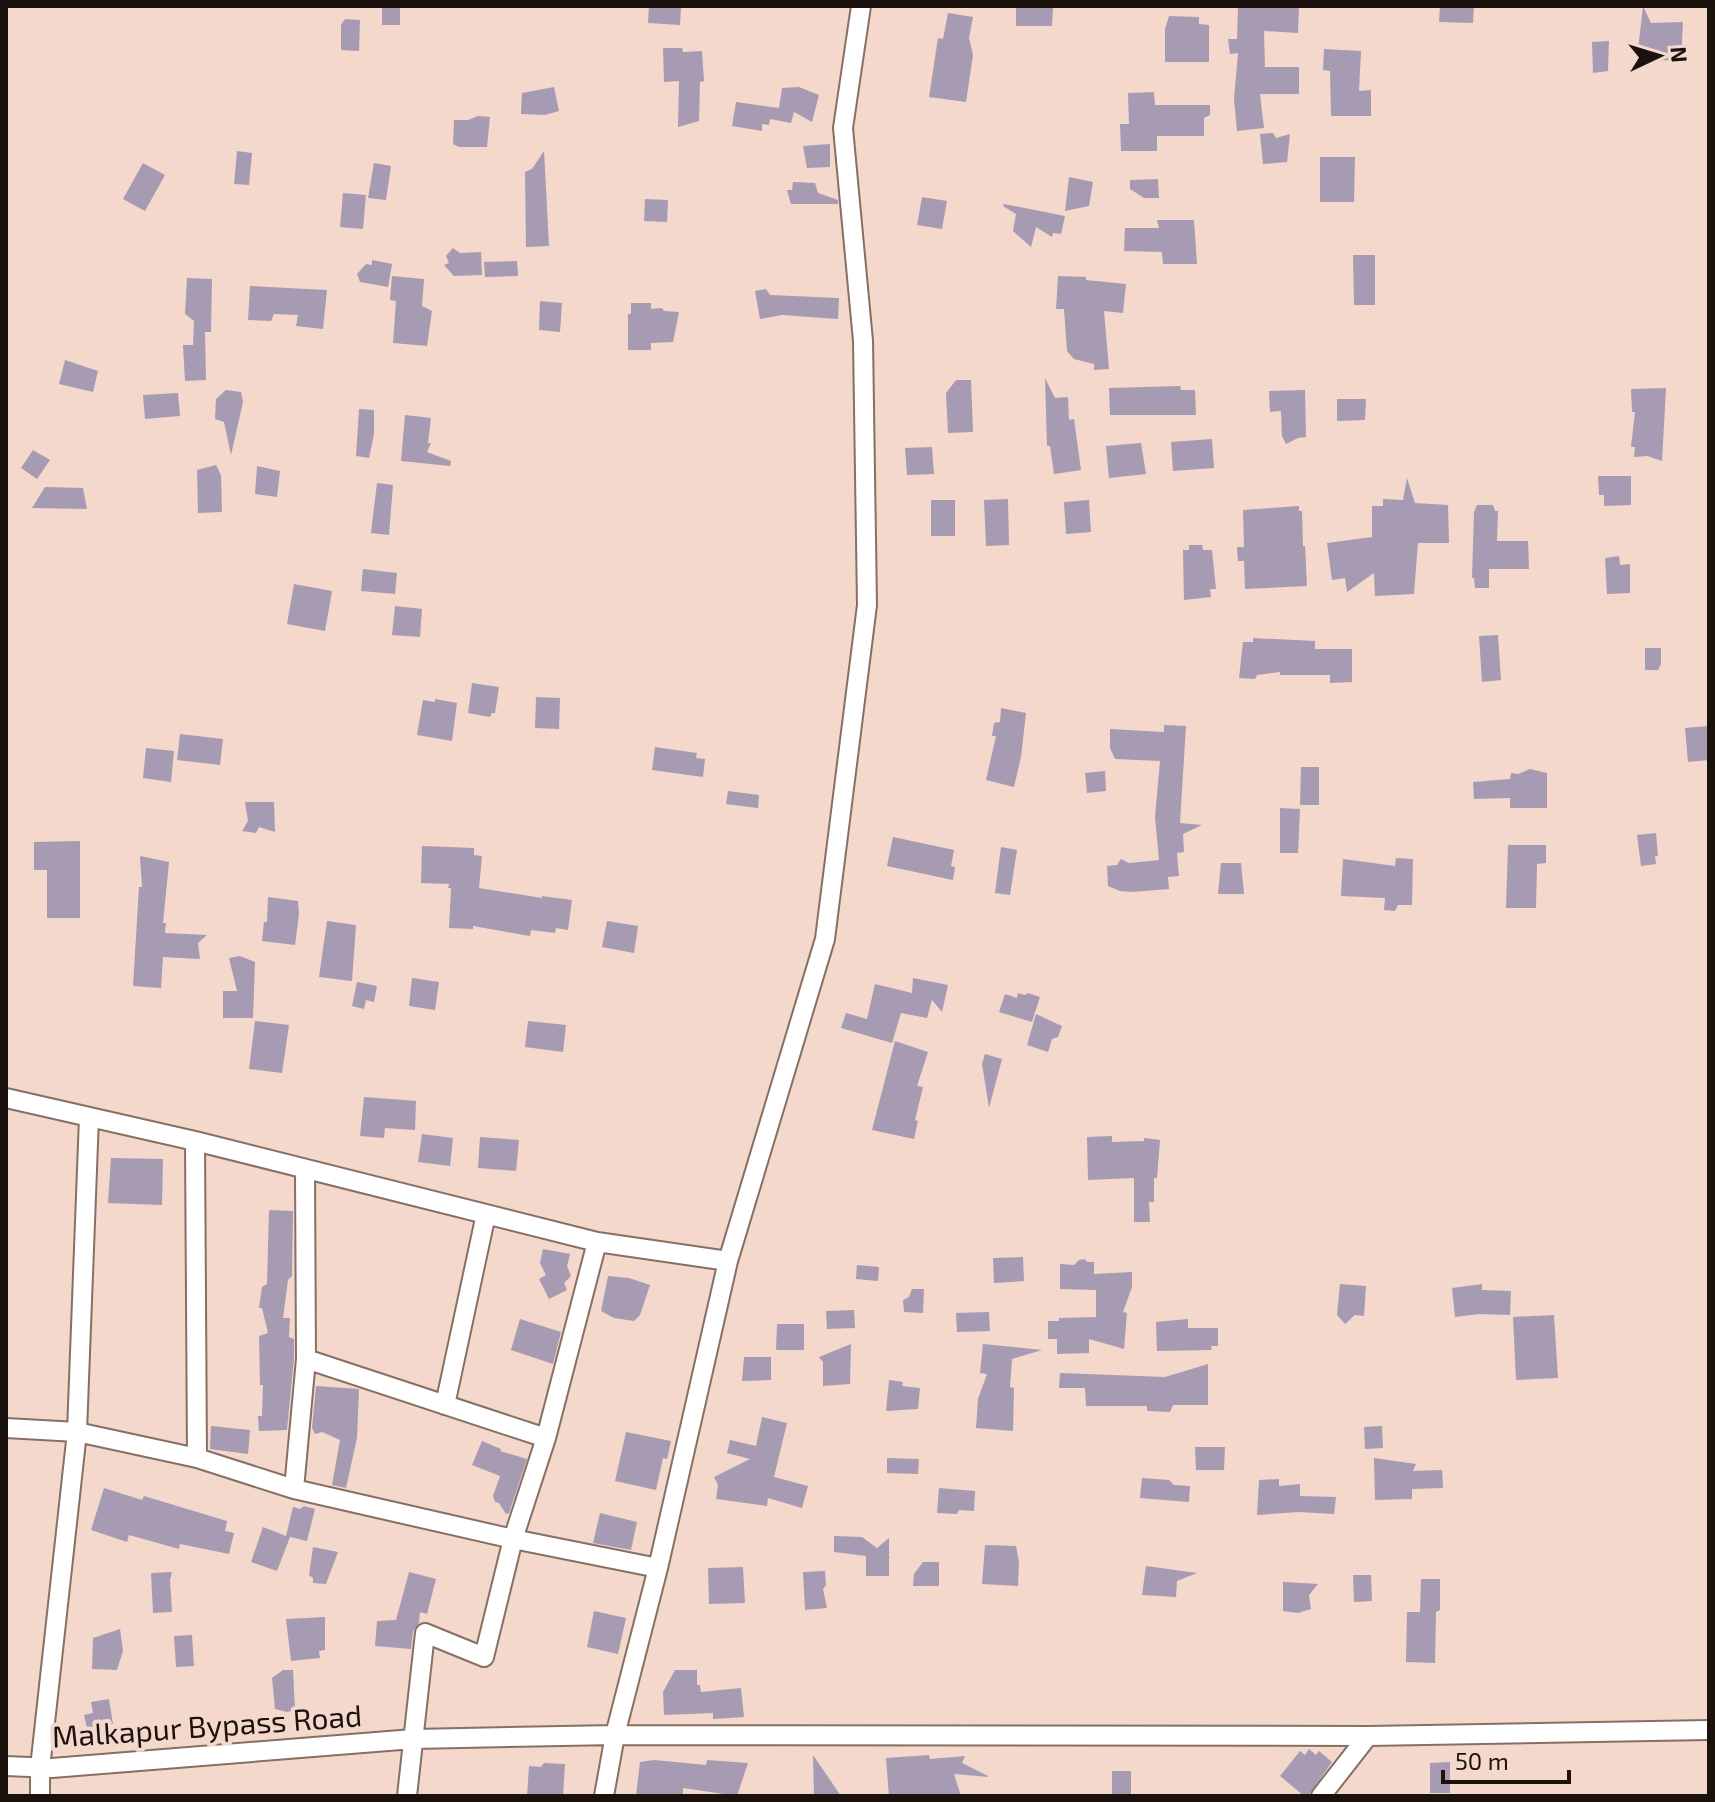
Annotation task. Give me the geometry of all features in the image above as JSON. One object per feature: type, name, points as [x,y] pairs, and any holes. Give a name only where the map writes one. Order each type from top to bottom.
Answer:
[{"type":"street","points":[[604,1796],[615,1735],[658,1568],[728,1261],[825,939],[867,605],[863,341],[843,128],[861,6]]},
{"type":"street","points":[[6,1098],[195,1141],[597,1242],[728,1261]]},
{"type":"street","points":[[40,1796],[40,1768],[77,1432],[89,1117]]},
{"type":"street","points":[[195,1141],[197,1458]]},
{"type":"street","points":[[294,1489],[306,1359],[305,1169]]},
{"type":"street","points":[[445,1405],[486,1214]]},
{"type":"street","points":[[407,1796],[425,1633],[484,1657],[513,1539],[546,1438],[597,1242]]},
{"type":"street","points":[[306,1359],[546,1438]]},
{"type":"street","points":[[6,1428],[77,1432],[197,1458],[294,1489],[513,1539],[658,1568]]},
{"type":"street","name":"Malkapur Bypass Road","points":[[6,1766],[40,1768],[413,1739],[615,1735],[1368,1736],[1709,1730]]},
{"type":"street","points":[[1321,1796],[1368,1736]]},
{"type":"building","points":[[382,6],[400,6],[400,25],[382,25]]},
{"type":"building","points":[[649,6],[681,6],[680,25],[648,23]]},
{"type":"building","points":[[1238,6],[1299,6],[1298,33],[1264,31],[1265,67],[1299,67],[1299,94],[1260,94],[1264,128],[1237,131],[1234,99],[1238,53],[1230,54],[1228,39],[1237,39]]},
{"type":"building","points":[[1440,6],[1474,6],[1473,23],[1439,22]]},
{"type":"building","points":[[1643,6],[1651,23],[1683,22],[1681,61],[1637,59]]},
{"type":"building","points":[[1016,8],[1053,8],[1052,26],[1016,26]]},
{"type":"building","points":[[948,13],[973,17],[969,38],[973,55],[966,102],[929,97],[938,38],[943,39]]},
{"type":"building","points":[[1169,16],[1199,17],[1199,24],[1209,25],[1209,62],[1165,62],[1165,29]]},
{"type":"building","points":[[345,19],[360,20],[359,51],[341,50],[341,25]]},
{"type":"building","points":[[1609,41],[1608,71],[1593,73],[1592,42]]},
{"type":"building","points":[[663,48],[682,48],[683,52],[702,51],[704,81],[700,82],[699,121],[678,127],[679,81],[664,82]]},
{"type":"building","points":[[1324,49],[1361,51],[1359,91],[1371,90],[1371,116],[1331,116],[1330,71],[1323,70]]},
{"type":"building","points":[[554,87],[559,111],[545,115],[521,114],[522,93]]},
{"type":"building","points":[[799,87],[819,95],[812,122],[794,112],[791,123],[770,119],[769,125],[762,124],[762,131],[732,126],[736,102],[779,108],[782,88]]},
{"type":"building","points":[[1154,92],[1155,105],[1210,105],[1210,115],[1204,118],[1204,136],[1157,136],[1157,151],[1121,151],[1120,124],[1129,124],[1128,93]]},
{"type":"building","points":[[490,117],[487,147],[459,147],[453,144],[454,120]]},
{"type":"building","points":[[1273,133],[1276,138],[1290,134],[1287,162],[1263,164],[1260,134]]},
{"type":"building","points":[[830,144],[830,167],[807,168],[803,146]]},
{"type":"building","points":[[237,151],[252,153],[249,185],[234,184]]},
{"type":"building","points":[[544,151],[549,246],[526,247],[525,172],[532,169]]},
{"type":"building","points":[[1320,157],[1355,157],[1354,202],[1320,202]]},
{"type":"building","points":[[143,163],[165,175],[145,211],[123,199]]},
{"type":"building","points":[[374,163],[391,166],[386,200],[368,198]]},
{"type":"building","points":[[1069,177],[1093,182],[1089,206],[1065,211]]},
{"type":"building","points":[[1158,179],[1159,198],[1144,198],[1130,189],[1130,180]]},
{"type":"building","points":[[793,182],[815,183],[818,193],[838,200],[838,204],[791,204],[787,190],[792,190]]},
{"type":"building","points":[[343,193],[366,195],[363,229],[340,227]]},
{"type":"building","points":[[922,197],[947,201],[942,229],[917,225]]},
{"type":"building","points":[[645,199],[668,200],[667,222],[644,221]]},
{"type":"building","points":[[1004,204],[1065,216],[1061,234],[1053,233],[1052,237],[1036,227],[1031,247],[1013,231],[1016,214]]},
{"type":"building","points":[[1157,220],[1194,220],[1197,264],[1163,264],[1162,252],[1124,251],[1125,228],[1159,228]]},
{"type":"building","points":[[453,248],[460,253],[481,252],[482,275],[454,276],[444,265],[449,263],[446,256]]},
{"type":"building","points":[[1353,255],[1375,255],[1375,305],[1354,305]]},
{"type":"building","points":[[372,260],[392,264],[388,287],[360,282],[357,274],[366,264],[372,265]]},
{"type":"building","points":[[517,261],[518,276],[485,277],[484,262]]},
{"type":"building","points":[[392,276],[424,279],[422,306],[432,311],[427,346],[393,343],[396,301],[390,300]]},
{"type":"building","points":[[1058,276],[1126,284],[1123,313],[1104,311],[1109,369],[1094,370],[1094,364],[1074,359],[1067,351],[1064,309],[1056,309]]},
{"type":"building","points":[[187,278],[212,279],[211,332],[205,332],[206,380],[185,381],[183,345],[193,345],[194,321],[185,314]]},
{"type":"building","points":[[250,286],[327,290],[323,329],[296,326],[298,315],[274,314],[271,321],[248,320]]},
{"type":"building","points":[[766,289],[770,295],[839,298],[838,319],[782,315],[760,319],[755,291]]},
{"type":"building","points":[[540,301],[562,303],[560,332],[539,330]]},
{"type":"building","points":[[631,303],[651,303],[651,309],[679,312],[673,342],[651,343],[651,350],[628,350]]},
{"type":"building","points":[[65,360],[98,371],[93,392],[59,384]]},
{"type":"building","points":[[1045,378],[1055,398],[1068,397],[1069,420],[1074,419],[1081,470],[1054,474],[1050,446],[1047,446]]},
{"type":"building","points":[[956,380],[971,380],[973,432],[948,433],[946,393]]},
{"type":"building","points":[[1180,386],[1181,390],[1195,390],[1196,415],[1110,415],[1109,388]]},
{"type":"building","points":[[1666,388],[1662,461],[1647,456],[1634,457],[1635,447],[1631,447],[1635,412],[1632,412],[1631,389]]},
{"type":"building","points":[[226,390],[241,392],[243,402],[231,455],[224,422],[215,419],[216,399]]},
{"type":"building","points":[[1305,390],[1306,437],[1286,444],[1282,436],[1281,411],[1270,412],[1269,391]]},
{"type":"building","points":[[178,393],[180,416],[145,419],[143,395]]},
{"type":"building","points":[[1337,399],[1366,399],[1365,420],[1337,421]]},
{"type":"building","points":[[359,409],[374,410],[374,434],[369,458],[356,456]]},
{"type":"building","points":[[405,415],[431,418],[428,443],[431,443],[427,452],[451,461],[450,466],[401,461]]},
{"type":"building","points":[[1212,439],[1214,468],[1173,471],[1171,442]]},
{"type":"building","points":[[1141,443],[1146,474],[1109,478],[1106,446]]},
{"type":"building","points":[[932,447],[934,474],[907,475],[905,448]]},
{"type":"building","points":[[33,450],[50,460],[37,479],[21,468]]},
{"type":"building","points":[[216,465],[221,475],[222,512],[198,513],[197,470]]},
{"type":"building","points":[[257,466],[280,471],[277,497],[255,494]]},
{"type":"building","points":[[1598,476],[1631,476],[1631,505],[1604,506],[1604,495],[1599,495]]},
{"type":"building","points":[[1407,478],[1415,503],[1448,505],[1449,543],[1418,543],[1414,594],[1375,596],[1374,573],[1347,592],[1345,578],[1332,580],[1327,543],[1372,537],[1372,506],[1383,506],[1383,499],[1403,500]]},
{"type":"building","points":[[377,483],[393,485],[389,535],[371,533]]},
{"type":"building","points":[[45,487],[83,488],[87,509],[32,508]]},
{"type":"building","points":[[1008,499],[1009,545],[986,546],[984,500]]},
{"type":"building","points":[[931,500],[955,500],[955,536],[931,536]]},
{"type":"building","points":[[1089,500],[1091,532],[1066,534],[1064,502]]},
{"type":"building","points":[[1477,505],[1493,505],[1498,511],[1497,541],[1528,541],[1529,569],[1489,569],[1489,588],[1475,588],[1472,578],[1474,512]]},
{"type":"building","points":[[1299,506],[1299,511],[1302,511],[1307,586],[1245,589],[1244,561],[1238,561],[1237,547],[1244,547],[1243,510]]},
{"type":"building","points":[[1189,545],[1202,545],[1203,550],[1212,550],[1216,589],[1210,589],[1211,597],[1184,600],[1183,550],[1189,550]]},
{"type":"building","points":[[1619,556],[1620,565],[1630,564],[1630,593],[1607,594],[1605,558]]},
{"type":"building","points":[[363,569],[397,573],[395,594],[361,591]]},
{"type":"building","points":[[294,584],[332,591],[325,631],[287,624]]},
{"type":"building","points":[[395,606],[422,609],[420,637],[392,635]]},
{"type":"building","points":[[1498,635],[1501,680],[1482,682],[1479,636]]},
{"type":"building","points":[[1253,638],[1315,641],[1315,649],[1352,649],[1352,682],[1330,683],[1330,675],[1280,675],[1280,672],[1257,675],[1255,679],[1239,678],[1243,642],[1253,642]]},
{"type":"building","points":[[1645,648],[1661,648],[1658,670],[1645,670]]},
{"type":"building","points":[[472,683],[499,687],[495,713],[490,717],[468,713]]},
{"type":"building","points":[[536,697],[560,698],[559,729],[535,728]]},
{"type":"building","points":[[435,699],[457,703],[452,741],[417,735],[423,700],[435,702]]},
{"type":"building","points":[[1001,708],[1026,713],[1014,787],[986,780],[996,736],[992,736],[994,723],[1000,722]]},
{"type":"building","points":[[1164,725],[1186,726],[1180,823],[1202,825],[1183,834],[1184,852],[1177,853],[1179,876],[1168,877],[1169,889],[1120,891],[1108,886],[1107,866],[1117,865],[1121,859],[1129,863],[1159,860],[1155,817],[1160,761],[1115,759],[1110,748],[1110,729],[1164,732]]},
{"type":"building","points":[[1709,726],[1709,760],[1688,762],[1685,728]]},
{"type":"building","points":[[180,734],[223,739],[220,765],[177,760]]},
{"type":"building","points":[[655,747],[697,753],[696,758],[705,759],[703,777],[652,770]]},
{"type":"building","points":[[146,748],[174,751],[171,782],[143,778]]},
{"type":"building","points":[[1301,767],[1319,767],[1319,805],[1300,805]]},
{"type":"building","points":[[1530,769],[1547,773],[1547,808],[1510,808],[1510,798],[1474,799],[1473,782],[1510,779],[1511,773],[1518,774]]},
{"type":"building","points":[[1105,771],[1106,791],[1087,793],[1085,773]]},
{"type":"building","points":[[728,791],[759,795],[758,808],[726,804]]},
{"type":"building","points":[[245,802],[274,802],[275,832],[259,827],[256,833],[242,831],[248,821]]},
{"type":"building","points":[[1280,808],[1300,809],[1298,853],[1280,853]]},
{"type":"building","points":[[1656,833],[1656,864],[1641,866],[1637,835]]},
{"type":"building","points":[[893,837],[954,850],[951,866],[955,867],[953,880],[887,866]]},
{"type":"building","points":[[80,841],[80,918],[47,918],[47,870],[34,870],[34,842]]},
{"type":"building","points":[[1508,845],[1546,845],[1546,863],[1537,864],[1536,908],[1506,908]]},
{"type":"building","points":[[422,846],[474,848],[474,855],[482,856],[479,888],[572,900],[568,930],[556,928],[555,933],[531,930],[530,936],[473,926],[473,929],[449,928],[451,888],[448,888],[449,884],[421,883]]},
{"type":"building","points":[[1001,847],[1017,850],[1010,895],[995,893]]},
{"type":"building","points":[[140,856],[169,862],[163,923],[166,923],[165,933],[207,935],[198,943],[200,959],[163,957],[161,988],[133,986],[139,887],[142,887]]},
{"type":"building","points":[[1396,858],[1413,859],[1412,905],[1398,905],[1395,911],[1384,910],[1385,898],[1341,896],[1343,859],[1395,866]]},
{"type":"building","points":[[1221,863],[1241,863],[1244,894],[1218,894]]},
{"type":"building","points":[[268,897],[298,901],[295,945],[262,941]]},
{"type":"building","points":[[327,921],[356,925],[352,981],[319,977]]},
{"type":"building","points":[[607,921],[638,926],[634,953],[602,947]]},
{"type":"building","points":[[240,956],[255,962],[253,1018],[223,1018],[223,991],[237,991],[229,958]]},
{"type":"building","points":[[412,978],[439,982],[435,1010],[409,1006]]},
{"type":"building","points":[[913,978],[948,985],[942,1012],[932,1000],[927,1018],[901,1013],[892,1043],[841,1028],[846,1013],[867,1019],[875,984],[912,993]]},
{"type":"building","points":[[357,982],[377,986],[374,1002],[366,1000],[364,1009],[352,1006]]},
{"type":"building","points":[[1018,993],[1040,997],[1032,1022],[999,1012],[1005,994],[1017,998]]},
{"type":"building","points":[[1036,1014],[1062,1026],[1058,1037],[1052,1039],[1048,1052],[1027,1045]]},
{"type":"building","points":[[255,1021],[289,1025],[282,1073],[249,1069]]},
{"type":"building","points":[[528,1021],[566,1025],[563,1052],[525,1047]]},
{"type":"building","points":[[895,1041],[928,1052],[917,1086],[923,1087],[914,1139],[872,1130]]},
{"type":"building","points":[[985,1054],[1002,1059],[989,1108],[982,1064]]},
{"type":"building","points":[[364,1097],[416,1101],[415,1130],[385,1128],[384,1138],[360,1136]]},
{"type":"building","points":[[422,1134],[453,1138],[450,1166],[418,1162]]},
{"type":"building","points":[[1112,1136],[1112,1142],[1144,1141],[1144,1138],[1160,1140],[1154,1202],[1149,1202],[1150,1222],[1134,1222],[1134,1178],[1088,1180],[1087,1137]]},
{"type":"building","points":[[480,1137],[519,1140],[516,1171],[478,1168]]},
{"type":"building","points":[[111,1158],[163,1159],[162,1205],[108,1203]]},
{"type":"building","points":[[269,1210],[293,1211],[292,1276],[288,1280],[283,1318],[290,1318],[289,1337],[294,1339],[294,1358],[287,1430],[259,1431],[263,1385],[260,1385],[259,1336],[268,1333],[262,1308],[259,1308],[262,1287],[267,1284]]},
{"type":"building","points":[[543,1249],[570,1254],[567,1266],[571,1276],[564,1283],[567,1290],[549,1299],[539,1279],[546,1275],[540,1263]]},
{"type":"building","points":[[1023,1257],[1024,1281],[994,1283],[993,1258]]},
{"type":"building","points":[[1085,1259],[1094,1262],[1094,1274],[1132,1272],[1132,1287],[1123,1312],[1127,1313],[1124,1349],[1089,1339],[1089,1353],[1057,1354],[1057,1339],[1048,1339],[1048,1321],[1096,1317],[1096,1290],[1060,1289],[1060,1264],[1074,1265]]},
{"type":"building","points":[[857,1265],[879,1267],[878,1281],[856,1279]]},
{"type":"building","points":[[608,1276],[629,1278],[650,1285],[640,1315],[634,1321],[614,1318],[601,1311]]},
{"type":"building","points":[[1340,1284],[1366,1286],[1364,1316],[1355,1315],[1345,1324],[1337,1315]]},
{"type":"building","points":[[1482,1284],[1482,1290],[1511,1291],[1510,1315],[1455,1317],[1452,1288]]},
{"type":"building","points":[[912,1289],[924,1289],[923,1313],[904,1312],[903,1300],[909,1297]]},
{"type":"building","points":[[854,1310],[855,1328],[827,1329],[826,1311]]},
{"type":"building","points":[[989,1312],[990,1331],[957,1332],[956,1313]]},
{"type":"building","points":[[1554,1315],[1558,1378],[1516,1380],[1513,1317]]},
{"type":"building","points":[[520,1319],[561,1332],[553,1364],[511,1350]]},
{"type":"building","points":[[1188,1319],[1188,1328],[1218,1328],[1218,1346],[1211,1346],[1212,1350],[1157,1351],[1156,1322]]},
{"type":"building","points":[[777,1324],[804,1324],[804,1350],[776,1350]]},
{"type":"building","points":[[851,1344],[850,1384],[823,1386],[823,1362],[819,1357]]},
{"type":"building","points":[[983,1344],[1042,1350],[1012,1359],[1013,1431],[976,1428],[978,1399],[987,1374],[980,1373]]},
{"type":"building","points":[[744,1357],[771,1357],[771,1380],[742,1381]]},
{"type":"building","points":[[1208,1364],[1208,1405],[1173,1405],[1170,1412],[1147,1411],[1147,1406],[1086,1406],[1085,1388],[1059,1388],[1060,1373],[1165,1377]]},
{"type":"building","points":[[889,1380],[903,1382],[902,1386],[920,1388],[918,1409],[886,1411]]},
{"type":"building","points":[[316,1386],[359,1389],[357,1438],[346,1488],[332,1485],[340,1440],[322,1432],[315,1434],[312,1428]]},
{"type":"building","points":[[762,1417],[787,1423],[774,1477],[808,1486],[802,1508],[768,1498],[767,1506],[716,1499],[718,1485],[714,1477],[750,1459],[727,1453],[730,1440],[756,1446]]},
{"type":"building","points":[[211,1426],[250,1430],[248,1454],[210,1449]]},
{"type":"building","points":[[1382,1426],[1383,1448],[1365,1449],[1364,1427]]},
{"type":"building","points":[[626,1432],[671,1441],[667,1459],[663,1458],[656,1490],[615,1481]]},
{"type":"building","points":[[482,1441],[500,1451],[527,1459],[509,1513],[506,1514],[493,1496],[500,1476],[472,1465]]},
{"type":"building","points":[[1195,1447],[1225,1447],[1224,1470],[1196,1470]]},
{"type":"building","points":[[887,1458],[919,1459],[918,1474],[887,1473]]},
{"type":"building","points":[[1374,1458],[1416,1464],[1413,1471],[1442,1470],[1443,1488],[1412,1489],[1412,1499],[1375,1500]]},
{"type":"building","points":[[1142,1478],[1169,1480],[1174,1485],[1190,1486],[1189,1502],[1140,1498]]},
{"type":"building","points":[[1279,1479],[1279,1486],[1300,1484],[1300,1496],[1336,1497],[1334,1514],[1299,1512],[1257,1515],[1259,1480]]},
{"type":"building","points":[[104,1488],[142,1500],[144,1496],[227,1521],[225,1531],[234,1533],[229,1554],[180,1544],[179,1549],[129,1535],[127,1542],[91,1530]]},
{"type":"building","points":[[939,1488],[975,1491],[974,1511],[937,1513]]},
{"type":"building","points":[[293,1507],[315,1509],[307,1541],[286,1536]]},
{"type":"building","points":[[600,1513],[637,1522],[631,1550],[593,1543]]},
{"type":"building","points":[[263,1527],[290,1537],[277,1571],[251,1562]]},
{"type":"building","points":[[834,1536],[862,1537],[877,1548],[889,1538],[889,1576],[866,1576],[866,1556],[834,1552]]},
{"type":"building","points":[[985,1545],[1016,1546],[1018,1586],[982,1584]]},
{"type":"building","points":[[313,1547],[338,1552],[326,1584],[313,1583],[309,1575]]},
{"type":"building","points":[[923,1562],[939,1562],[939,1586],[913,1586],[914,1574]]},
{"type":"building","points":[[1146,1566],[1197,1573],[1177,1581],[1176,1597],[1142,1595]]},
{"type":"building","points":[[743,1567],[745,1603],[709,1604],[708,1568]]},
{"type":"building","points":[[825,1571],[826,1585],[823,1589],[827,1608],[805,1610],[803,1572]]},
{"type":"building","points":[[172,1572],[172,1612],[153,1613],[151,1573]]},
{"type":"building","points":[[409,1572],[436,1579],[427,1614],[420,1612],[419,1623],[413,1631],[411,1649],[375,1646],[377,1621],[396,1620]]},
{"type":"building","points":[[1353,1575],[1371,1575],[1372,1601],[1354,1602]]},
{"type":"building","points":[[1421,1579],[1440,1579],[1435,1663],[1406,1662],[1407,1612],[1420,1612]]},
{"type":"building","points":[[1283,1582],[1318,1584],[1309,1595],[1311,1609],[1298,1613],[1283,1611]]},
{"type":"building","points":[[594,1611],[626,1618],[618,1654],[587,1647]]},
{"type":"building","points":[[325,1617],[325,1650],[319,1651],[320,1658],[291,1661],[286,1619]]},
{"type":"building","points":[[120,1629],[123,1651],[117,1670],[92,1669],[93,1638]]},
{"type":"building","points":[[192,1635],[194,1666],[176,1667],[174,1636]]},
{"type":"building","points":[[283,1670],[293,1670],[295,1710],[287,1712],[275,1709],[272,1678]]},
{"type":"building","points":[[675,1670],[697,1670],[697,1685],[700,1685],[701,1692],[741,1688],[744,1717],[713,1719],[713,1713],[664,1715],[663,1692]]},
{"type":"building","points":[[109,1699],[113,1724],[87,1728],[84,1715],[93,1713],[91,1702]]},
{"type":"building","points":[[1309,1749],[1316,1755],[1319,1751],[1332,1762],[1308,1796],[1304,1796],[1280,1776],[1300,1751],[1305,1755]]},
{"type":"building","points":[[813,1755],[841,1796],[814,1796]]},
{"type":"building","points":[[929,1755],[930,1759],[965,1756],[962,1763],[990,1777],[954,1774],[961,1796],[889,1796],[886,1758]]},
{"type":"building","points":[[654,1760],[706,1765],[707,1760],[748,1763],[737,1796],[683,1788],[683,1796],[636,1796],[640,1762]]},
{"type":"building","points":[[1450,1762],[1450,1793],[1430,1793],[1430,1763]]},
{"type":"building","points":[[544,1763],[565,1764],[563,1796],[527,1796],[529,1766],[541,1767]]},
{"type":"building","points":[[1112,1771],[1131,1771],[1131,1796],[1112,1796]]}]
